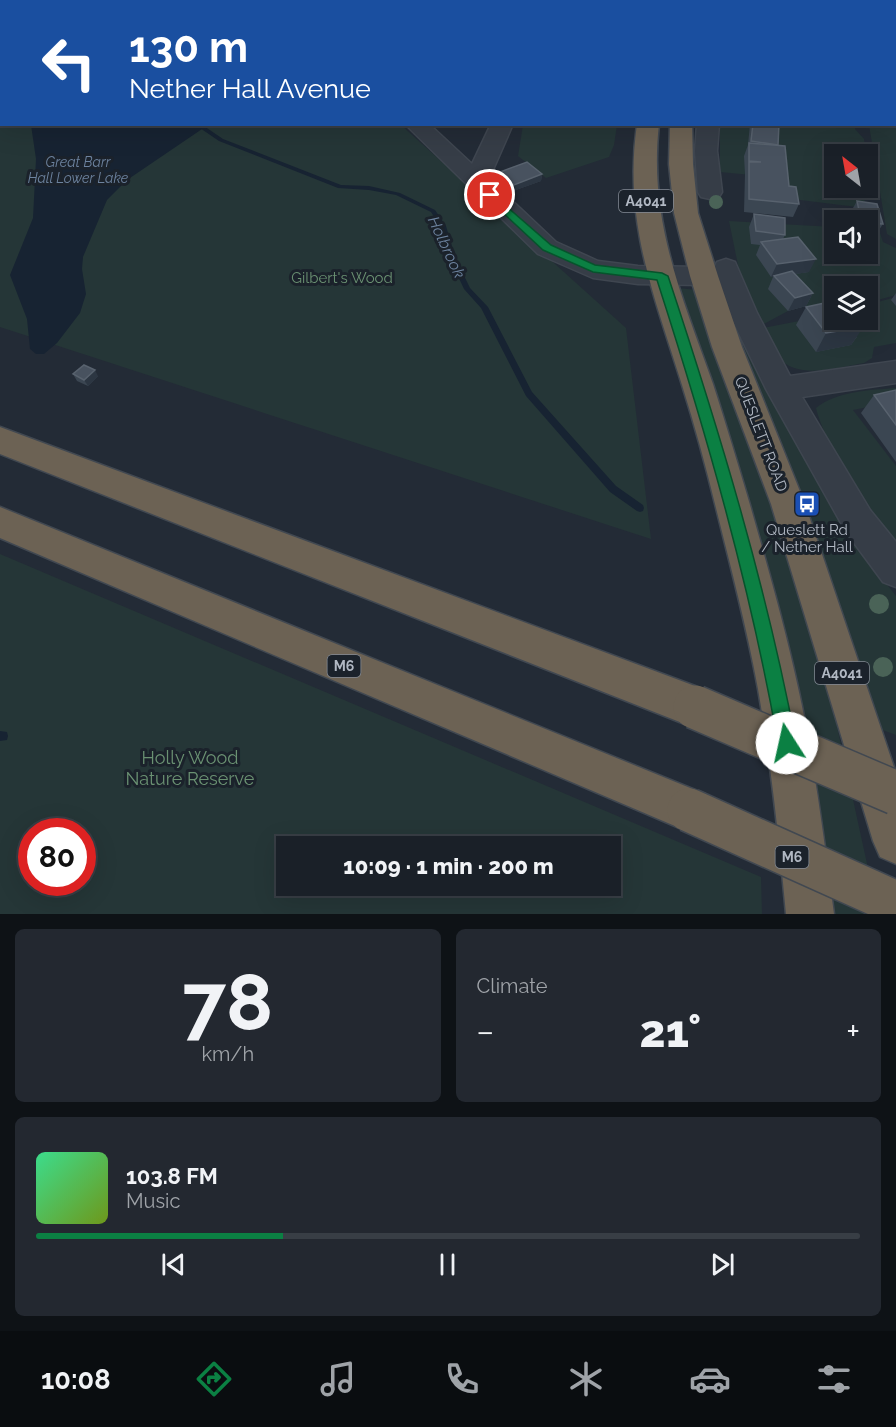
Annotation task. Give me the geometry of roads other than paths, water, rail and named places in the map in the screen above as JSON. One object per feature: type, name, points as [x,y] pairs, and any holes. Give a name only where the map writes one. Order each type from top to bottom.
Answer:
[{"type":"highway","name":"A4041","points":[[648,126],[643,147],[646,204],[662,276],[708,417],[771,656],[795,787],[810,914]]},
{"type":"highway","name":"QUESLETT ROAD","points":[[681,126],[681,164],[686,213],[715,272],[727,347],[788,504],[896,841]]},
{"type":"highway","points":[[0,440],[695,707],[896,793]]},
{"type":"highway","name":"M6","points":[[0,522],[689,810],[896,903]]},
{"type":"street","points":[[418,126],[547,248],[593,269],[662,276],[715,272]]},
{"type":"street","points":[[476,181],[501,126]]},
{"type":"street","points":[[708,126],[706,151],[710,192]]},
{"type":"street","name":"QUESLETT ROAD","points":[[715,272],[743,314],[781,389],[858,521],[896,570]]},
{"type":"street","points":[[781,389],[896,372]]},
{"type":"water","name":"Great Barr Hall Lower Lake","points":[[31,126],[207,126],[127,180],[107,200],[83,257],[82,269],[86,294],[80,313],[57,343],[44,354],[36,354],[30,349],[27,319],[10,275],[33,218],[36,159]]},
{"type":"waterway","name":"Holbrook","points":[[199,126],[221,140],[340,187],[369,188],[398,194],[433,211],[443,226],[452,257],[467,289],[484,307],[529,394],[613,489],[640,508]]},
{"type":"place","name":"Queslett Rd / Nether Hall","points":[[807,504]]},
{"type":"park label","name":"Gilbert's Wood","points":[[342,278]]},
{"type":"park label","name":"Holly Wood Nature Reserve","points":[[190,768]]}]
